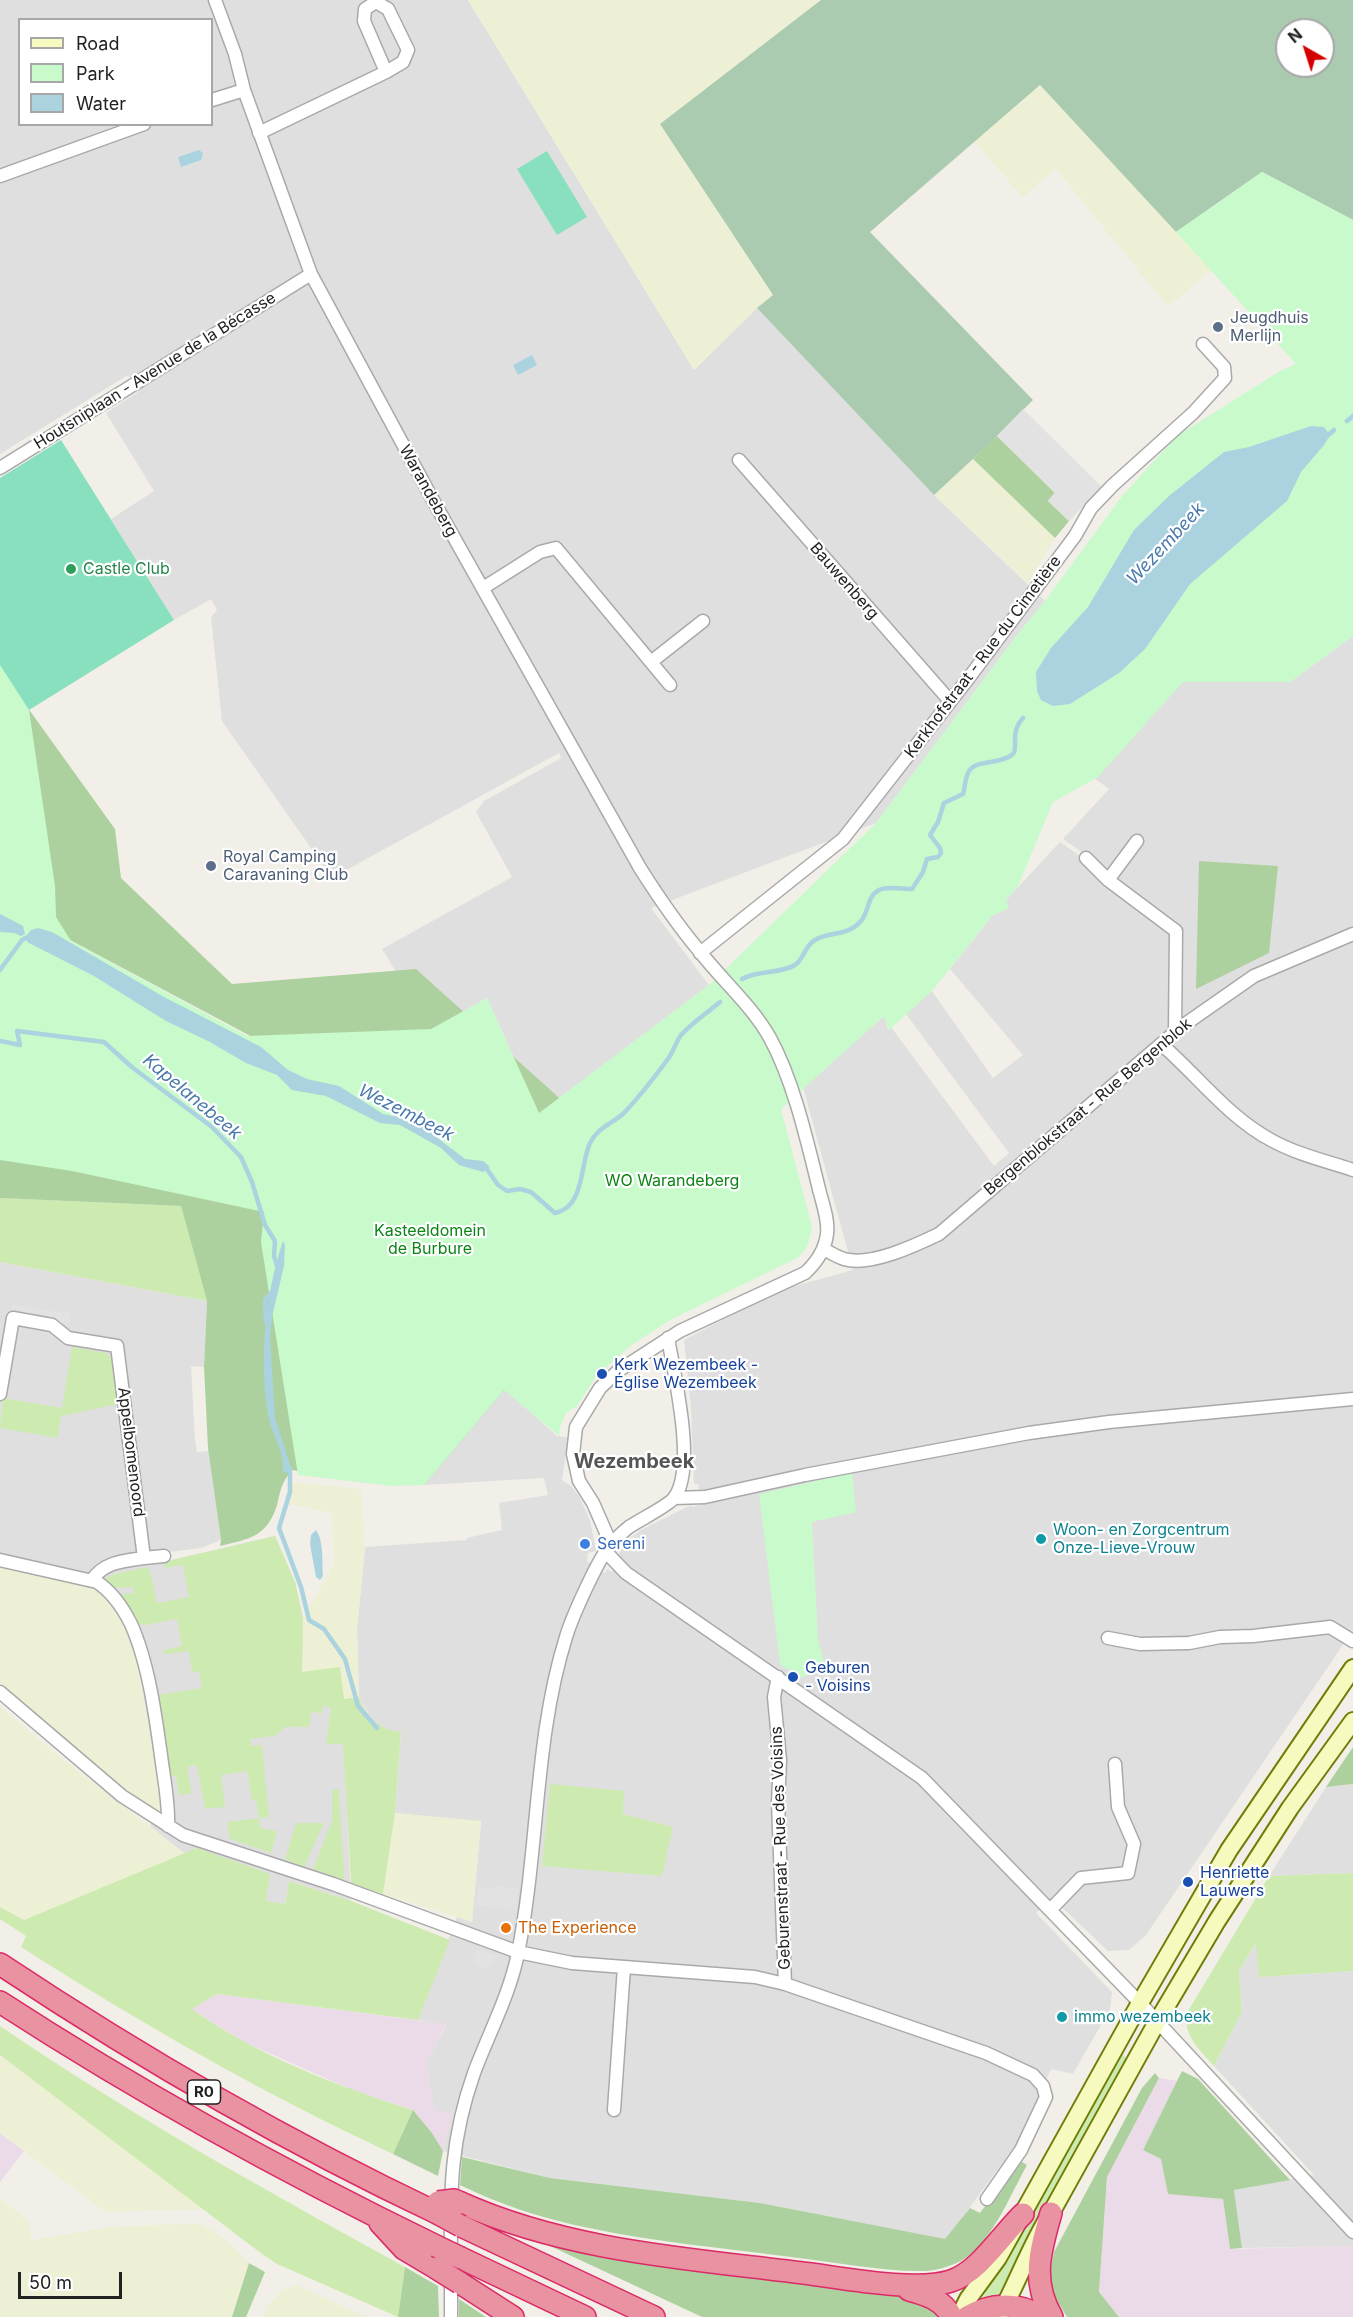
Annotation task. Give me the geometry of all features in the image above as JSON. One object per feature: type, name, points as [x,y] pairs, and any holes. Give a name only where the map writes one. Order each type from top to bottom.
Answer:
[{"type":"highway","name":"R0","points":[[0,1964],[176,2076],[288,2139],[431,2206],[461,2226],[654,2317]]},
{"type":"highway","name":"R0","points":[[0,2002],[65,2045],[158,2100],[371,2214],[585,2317]]},
{"type":"highway","points":[[431,2206],[454,2200],[495,2218],[574,2241],[684,2258],[889,2284],[936,2285],[953,2281],[974,2269],[1023,2214]]},
{"type":"highway","points":[[1051,2213],[1038,2264],[1045,2305],[1052,2317]]},
{"type":"highway","points":[[371,2214],[404,2249],[513,2317]]},
{"type":"highway","points":[[889,2284],[932,2296],[946,2307],[952,2317]]},
{"type":"highway","points":[[967,2317],[990,2306],[1002,2311],[1025,2309],[1042,2317]]},
{"type":"main road","points":[[959,2317],[968,2299],[998,2258],[1140,2003],[1229,1850],[1353,1668]]},
{"type":"main road","points":[[1002,2311],[1023,2271],[1035,2238],[1217,1921],[1278,1827],[1353,1721]]},
{"type":"street","name":"Warandeberg","points":[[215,0],[235,54],[244,90],[259,133],[311,274],[406,453],[640,868],[700,953],[769,1037],[783,1069],[823,1205],[827,1232],[823,1249]]},
{"type":"street","points":[[259,133],[386,72],[403,62],[408,50],[388,9],[376,2],[365,9],[364,21],[386,72]]},
{"type":"street","points":[[213,100],[244,90]]},
{"type":"street","points":[[0,176],[138,126]]},
{"type":"street","name":"Houtsniplaan - Avenue de la Bécasse","points":[[0,468],[311,274]]},
{"type":"street","name":"Kerkhofstraat - Rue du Cimetière","points":[[700,953],[843,839],[1075,536],[1091,508],[1192,413],[1225,378],[1224,367],[1203,344]]},
{"type":"street","name":"Bauwenberg","points":[[739,460],[950,701]]},
{"type":"street","points":[[483,588],[540,552],[556,548],[669,685]]},
{"type":"street","points":[[651,662],[703,621]]},
{"type":"street","points":[[1108,880],[1137,841]]},
{"type":"street","points":[[1086,858],[1108,880],[1176,931],[1175,1031]]},
{"type":"street","name":"Bergenblokstraat - Rue Bergenblok","points":[[823,1249],[846,1260],[868,1259],[912,1247],[939,1234],[1175,1031],[1254,976],[1353,934]]},
{"type":"street","points":[[1161,1044],[1234,1114],[1259,1133],[1288,1149],[1353,1170]]},
{"type":"street","points":[[823,1249],[815,1263],[805,1273],[714,1314],[669,1338],[608,1379],[586,1408],[576,1427],[574,1466],[579,1481],[592,1503],[608,1548],[626,1573],[922,1778],[1051,1909],[1353,2232]]},
{"type":"street","name":"Appelbomenoord","points":[[0,1394],[13,1318],[52,1325],[68,1338],[117,1346],[144,1558]]},
{"type":"street","points":[[669,1338],[683,1432],[684,1468],[674,1498]]},
{"type":"street","points":[[451,2317],[450,2184],[455,2139],[474,2075],[512,1977],[518,1952],[547,1722],[566,1634],[608,1548],[628,1528],[674,1498],[705,1497],[805,1475],[1029,1433],[1119,1421],[1353,1399]]},
{"type":"street","points":[[92,1580],[99,1570],[110,1564],[164,1556]]},
{"type":"street","points":[[0,1560],[92,1580],[115,1598],[135,1635],[154,1716],[168,1805],[168,1826]]},
{"type":"street","points":[[1108,1638],[1140,1644],[1189,1643],[1220,1637],[1253,1636],[1330,1627],[1353,1641]]},
{"type":"street","name":"Geburenstraat - Rue des Voisins","points":[[778,1677],[774,1697],[780,1760],[778,1803],[785,1984]]},
{"type":"street","points":[[0,1692],[122,1796],[168,1826],[198,1840],[341,1887],[518,1952],[572,1963],[755,1977],[785,1984],[972,2047],[1023,2069],[1039,2082],[1046,2091],[1046,2097],[1021,2150],[987,2199]]},
{"type":"street","points":[[1051,1909],[1081,1878],[1128,1873],[1134,1844],[1118,1807],[1115,1764]]},
{"type":"street","points":[[614,2109],[624,1967]]},
{"type":"shaded area","points":[[0,0],[468,0],[694,370],[757,308],[934,495],[1045,601],[876,823],[651,908],[709,985],[539,1113],[487,998],[431,1029],[382,949],[512,877],[476,812],[484,801],[561,758],[559,753],[332,878],[222,721],[211,617],[217,610],[211,599],[174,620],[111,519],[154,491],[106,413],[138,392],[128,375],[0,454]]},
{"type":"shaded area","points":[[1023,409],[1102,487],[1069,521],[1048,501],[1055,492],[997,436]]},
{"type":"shaded area","points":[[1353,636],[1353,1630],[1146,1935],[1129,1950],[1108,1951],[1052,1898],[1036,1913],[1112,1992],[1110,2009],[1073,2074],[1051,2069],[1017,2143],[946,2240],[760,2203],[550,2178],[443,2151],[452,2115],[434,2110],[426,2063],[446,2025],[418,2020],[457,1917],[472,1921],[481,1822],[395,1813],[401,1733],[379,1726],[369,1715],[359,1697],[357,1629],[365,1547],[467,1540],[467,1538],[502,1530],[499,1503],[548,1495],[544,1478],[424,1485],[505,1389],[557,1436],[566,1437],[568,1440],[562,1480],[572,1487],[580,1498],[590,1520],[596,1551],[588,1553],[587,1561],[605,1573],[607,1569],[612,1572],[623,1544],[639,1531],[691,1505],[693,1507],[702,1504],[698,1484],[694,1484],[691,1408],[684,1340],[777,1291],[853,1270],[803,1087],[884,1016],[888,1029],[891,1027],[994,1166],[1009,1153],[906,1014],[932,991],[993,1078],[1023,1055],[950,969],[992,916],[1008,908],[1005,901],[1060,842],[1083,858],[1087,856],[1063,839],[1109,789],[1072,762],[1165,679],[1290,682]]},
{"type":"shaded area","points":[[0,1262],[207,1301],[204,1367],[191,1366],[195,1440],[197,1452],[209,1451],[221,1540],[201,1548],[154,1554],[150,1565],[275,1536],[295,1582],[303,1618],[304,1637],[340,1667],[351,1901],[289,1881],[267,2000],[197,1848],[185,1854],[150,1826],[157,1816],[79,1581],[0,1566]]},
{"type":"shaded area","points":[[12,1304],[71,1314],[69,1325],[10,1314]]},
{"type":"shaded area","points":[[1353,1784],[1353,1873],[1269,1876],[1326,1787]]},
{"type":"shaded area","points":[[494,1886],[518,1888],[517,1910],[476,1905],[478,1887],[493,1888]]},
{"type":"shaded area","points":[[1257,1942],[1259,1977],[1353,1971],[1353,2246],[1242,2248],[1234,2190],[1314,2175],[1214,2066],[1242,2012],[1239,1971]]},
{"type":"shaded area","points":[[478,1948],[498,1956],[487,1969],[472,1963]]},
{"type":"shaded area","points":[[217,1994],[446,2024],[426,2063],[434,2109],[452,2115],[443,2151],[413,2110],[357,2092],[244,2042],[191,2009]]},
{"type":"shaded area","points":[[1159,2078],[1178,2081],[1143,2150],[1161,2159],[1169,2194],[1223,2199],[1230,2249],[1353,2246],[1353,2317],[1119,2317],[1099,2293],[1107,2177]]},
{"type":"shaded area","points":[[0,2133],[24,2151],[0,2182]]},
{"type":"green space","points":[[468,0],[821,0],[660,124],[773,296],[757,308],[694,370]]},
{"type":"green space","points":[[821,0],[1353,0],[1353,220],[1262,172],[1176,232],[1040,85],[870,232],[1033,400],[934,495],[757,308],[773,295],[660,124]]},
{"type":"green space","points":[[1040,85],[1211,270],[1168,307],[1056,169],[1023,197],[974,142]]},
{"type":"green space","points":[[547,151],[587,217],[557,235],[517,169]]},
{"type":"green space","points":[[1262,172],[1353,220],[1353,636],[1290,682],[1183,682],[1098,777],[1053,802],[1018,886],[1006,900],[1009,908],[992,916],[932,991],[889,1030],[884,1016],[781,1109],[812,1227],[807,1247],[799,1257],[670,1320],[630,1346],[596,1376],[577,1406],[566,1413],[559,1436],[504,1390],[424,1485],[392,1486],[298,1475],[261,1242],[264,1212],[72,1171],[0,1160],[0,665],[29,710],[55,886],[56,917],[71,941],[247,1036],[431,1029],[487,998],[539,1113],[709,985],[876,823],[1122,496],[1177,436],[1280,371],[1296,364],[1176,232]]},
{"type":"green space","points":[[997,436],[1055,493],[1048,501],[1069,521],[1055,538],[973,459]]},
{"type":"green space","name":"Castle Club","points":[[61,440],[174,620],[29,710],[0,665],[0,478]]},
{"type":"green space","points":[[973,459],[1055,538],[1028,583],[934,495]]},
{"type":"green space","points":[[0,678],[30,711],[115,829],[121,878],[232,984],[416,969],[566,1104],[540,1190],[38,923]]},
{"type":"green space","points":[[1199,861],[1278,866],[1269,953],[1196,989]]},
{"type":"green space","points":[[0,1002],[505,1389],[424,1485],[291,1470],[286,1459],[289,1474],[282,1485],[277,1505],[268,1524],[256,1535],[220,1546],[208,1448],[204,1367],[207,1301],[181,1206],[0,1198]]},
{"type":"green space","points":[[0,1198],[181,1206],[207,1301],[0,1262]]},
{"type":"green space","points":[[72,1347],[106,1353],[112,1358],[119,1404],[61,1416],[58,1438],[0,1428],[3,1398],[62,1408]]},
{"type":"green space","points":[[852,1473],[856,1512],[812,1522],[818,1639],[825,1666],[801,1678],[780,1664],[759,1494]]},
{"type":"green space","points":[[291,1482],[361,1489],[365,1547],[357,1629],[359,1697],[343,1700],[302,1672],[303,1618],[334,1564],[332,1513],[285,1503],[288,1485]]},
{"type":"green space","points":[[275,1536],[295,1582],[303,1618],[302,1672],[340,1667],[344,1699],[359,1697],[366,1711],[375,1721],[393,1731],[401,1732],[395,1813],[383,1894],[351,1883],[343,1744],[326,1744],[331,1707],[323,1706],[322,1713],[311,1712],[309,1727],[285,1727],[275,1736],[250,1739],[251,1746],[262,1745],[269,1817],[259,1818],[256,1800],[252,1800],[247,1771],[221,1775],[225,1807],[205,1809],[197,1765],[187,1767],[192,1793],[179,1795],[176,1776],[168,1777],[157,1695],[202,1688],[199,1671],[192,1672],[189,1651],[163,1654],[163,1650],[182,1646],[177,1619],[145,1625],[137,1624],[117,1595],[134,1593],[133,1587],[112,1588],[106,1578],[147,1567],[150,1571],[157,1603],[189,1597],[183,1565],[165,1568],[164,1562]]},
{"type":"green space","points":[[0,1566],[79,1581],[106,1596],[122,1621],[139,1667],[163,1812],[157,1816],[0,1684]]},
{"type":"green space","points":[[0,1706],[52,1751],[185,1854],[24,1920],[0,1907]]},
{"type":"green space","points":[[1353,1747],[1353,1784],[1326,1787]]},
{"type":"green space","points":[[550,1784],[624,1791],[623,1814],[673,1827],[662,1876],[542,1866]]},
{"type":"green space","points":[[339,1789],[344,1880],[313,1869],[332,1821],[332,1790]]},
{"type":"green space","points":[[395,1813],[481,1821],[472,1922],[383,1894]]},
{"type":"green space","points":[[259,1818],[260,1828],[277,1831],[271,1853],[230,1839],[227,1822]]},
{"type":"green space","points":[[296,1823],[324,1823],[304,1867],[285,1859]]},
{"type":"green space","points":[[197,1848],[270,1874],[266,1901],[285,1904],[289,1881],[351,1901],[450,1940],[418,2020],[217,1994],[192,2009],[242,2041],[298,2068],[413,2110],[393,2154],[250,2082],[111,2003],[21,1947],[26,1936],[0,1919],[0,1907],[24,1920]]},
{"type":"green space","points":[[1353,1873],[1353,1971],[1259,1977],[1256,1943],[1239,1971],[1242,2012],[1214,2066],[1190,2036],[1186,2021],[1187,2013],[1269,1876]]},
{"type":"green space","points":[[0,2026],[149,2121],[250,2181],[405,2267],[398,2317],[277,2264],[258,2251],[0,2055]]},
{"type":"green space","points":[[1120,2047],[1127,2061],[996,2299],[980,2303]]},
{"type":"green space","points":[[0,2055],[205,2209],[106,2212],[0,2133]]},
{"type":"green space","points":[[1182,2071],[1198,2079],[1290,2180],[1234,2190],[1242,2248],[1230,2249],[1223,2199],[1168,2194],[1161,2159],[1143,2150]]},
{"type":"green space","points":[[1155,2073],[1159,2078],[1107,2177],[1099,2292],[1119,2317],[1067,2317],[1051,2286],[1054,2252],[1142,2088]]},
{"type":"green space","points":[[413,2110],[443,2151],[438,2176],[393,2154]]},
{"type":"green space","points":[[462,2157],[550,2178],[760,2203],[945,2239],[970,2208],[980,2213],[1019,2160],[1027,2165],[998,2220],[969,2256],[942,2268],[910,2271],[664,2241],[556,2220],[523,2211],[460,2185]]},
{"type":"green space","points":[[0,2199],[28,2220],[32,2240],[109,2227],[200,2223],[226,2240],[249,2263],[232,2317],[0,2317]]},
{"type":"green space","points":[[533,2238],[912,2296],[942,2317],[702,2317]]},
{"type":"green space","points":[[249,2263],[265,2272],[246,2317],[232,2317]]},
{"type":"green space","points":[[405,2267],[438,2286],[439,2317],[398,2317]]},
{"type":"green space","points":[[297,2285],[366,2317],[263,2317],[270,2302],[283,2290]]},
{"type":"green space","points":[[459,2299],[486,2317],[459,2317]]},
{"type":"water","points":[[199,150],[203,153],[201,160],[181,167],[178,157]]},
{"type":"water","points":[[532,355],[537,365],[518,375],[513,365]]},
{"type":"water","points":[[1311,426],[1324,427],[1330,435],[1301,472],[1287,501],[1190,584],[1145,649],[1119,673],[1070,704],[1053,706],[1041,700],[1037,691],[1036,672],[1051,648],[1088,607],[1134,530],[1169,496],[1224,452],[1249,447]]},
{"type":"water","points":[[0,914],[23,926],[25,934],[21,936],[0,932]]},
{"type":"water","points":[[38,928],[52,932],[164,997],[261,1047],[288,1070],[307,1079],[339,1086],[383,1114],[404,1118],[423,1127],[465,1159],[483,1161],[490,1167],[483,1172],[459,1165],[441,1148],[400,1125],[380,1123],[326,1096],[292,1090],[277,1075],[246,1063],[208,1041],[166,1021],[94,976],[27,942],[27,935],[31,930]]},
{"type":"water","points":[[283,1241],[285,1245],[284,1266],[272,1317],[270,1337],[275,1418],[291,1468],[290,1472],[286,1473],[283,1471],[282,1456],[268,1414],[264,1371],[268,1305]]},
{"type":"water","points":[[316,1530],[322,1552],[323,1576],[320,1580],[316,1577],[310,1544],[311,1535]]},
{"type":"waterway","name":"Wezembeek","points":[[1347,421],[1353,416]]},
{"type":"waterway","name":"Wezembeek","points":[[1325,438],[1334,430]]},
{"type":"waterway","name":"Wezembeek","points":[[742,979],[755,974],[789,968],[798,962],[815,940],[844,932],[856,926],[864,917],[872,896],[879,890],[912,889],[923,872],[927,859],[938,857],[941,853],[930,835],[938,822],[944,803],[963,794],[968,773],[973,767],[1002,760],[1013,754],[1016,729],[1023,718]]},
{"type":"waterway","name":"Wezembeek","points":[[0,970],[22,940],[30,936]]},
{"type":"waterway","name":"Wezembeek","points":[[484,1165],[498,1185],[507,1191],[520,1189],[531,1192],[555,1213],[565,1209],[577,1194],[587,1152],[593,1138],[636,1100],[668,1059],[681,1035],[720,1002]]},
{"type":"waterway","name":"Kapelanebeek","points":[[0,1041],[20,1045],[17,1031],[104,1042],[133,1068],[212,1127],[241,1157],[252,1182],[265,1225],[275,1241],[274,1256],[278,1269]]},
{"type":"waterway","name":"Kapelanebeek","points":[[266,1322],[265,1300],[273,1291]]},
{"type":"waterway","name":"Kapelanebeek","points":[[290,1468],[290,1492],[279,1528],[301,1587],[309,1620],[324,1629],[345,1659],[358,1706],[377,1728]]},
{"type":"place","name":"Jeugdhuis Merlijn","points":[[1218,327]]},
{"type":"place","name":"Castle Club","points":[[71,569]]},
{"type":"place","name":"Royal Camping Caravaning Club","points":[[211,866]]},
{"type":"place","name":"Kerk Wezembeek - Église Wezembeek","points":[[602,1374]]},
{"type":"place","name":"Woon- en Zorgcentrum Onze-Lieve-Vrouw","points":[[1041,1539]]},
{"type":"place","name":"Sereni","points":[[585,1544]]},
{"type":"place","name":"Geburen - Voisins","points":[[793,1677]]},
{"type":"place","name":"Henriette Lauwers","points":[[1188,1882]]},
{"type":"place","name":"The Experience","points":[[506,1928]]},
{"type":"place","name":"immo wezembeek","points":[[1062,2017]]},
{"type":"district","name":"Wezembeek","points":[[634,1462]]},
{"type":"park label","name":"WO Warandeberg","points":[[672,1181]]},
{"type":"park label","name":"Kasteeldomein de Burbure","points":[[430,1240]]}]
